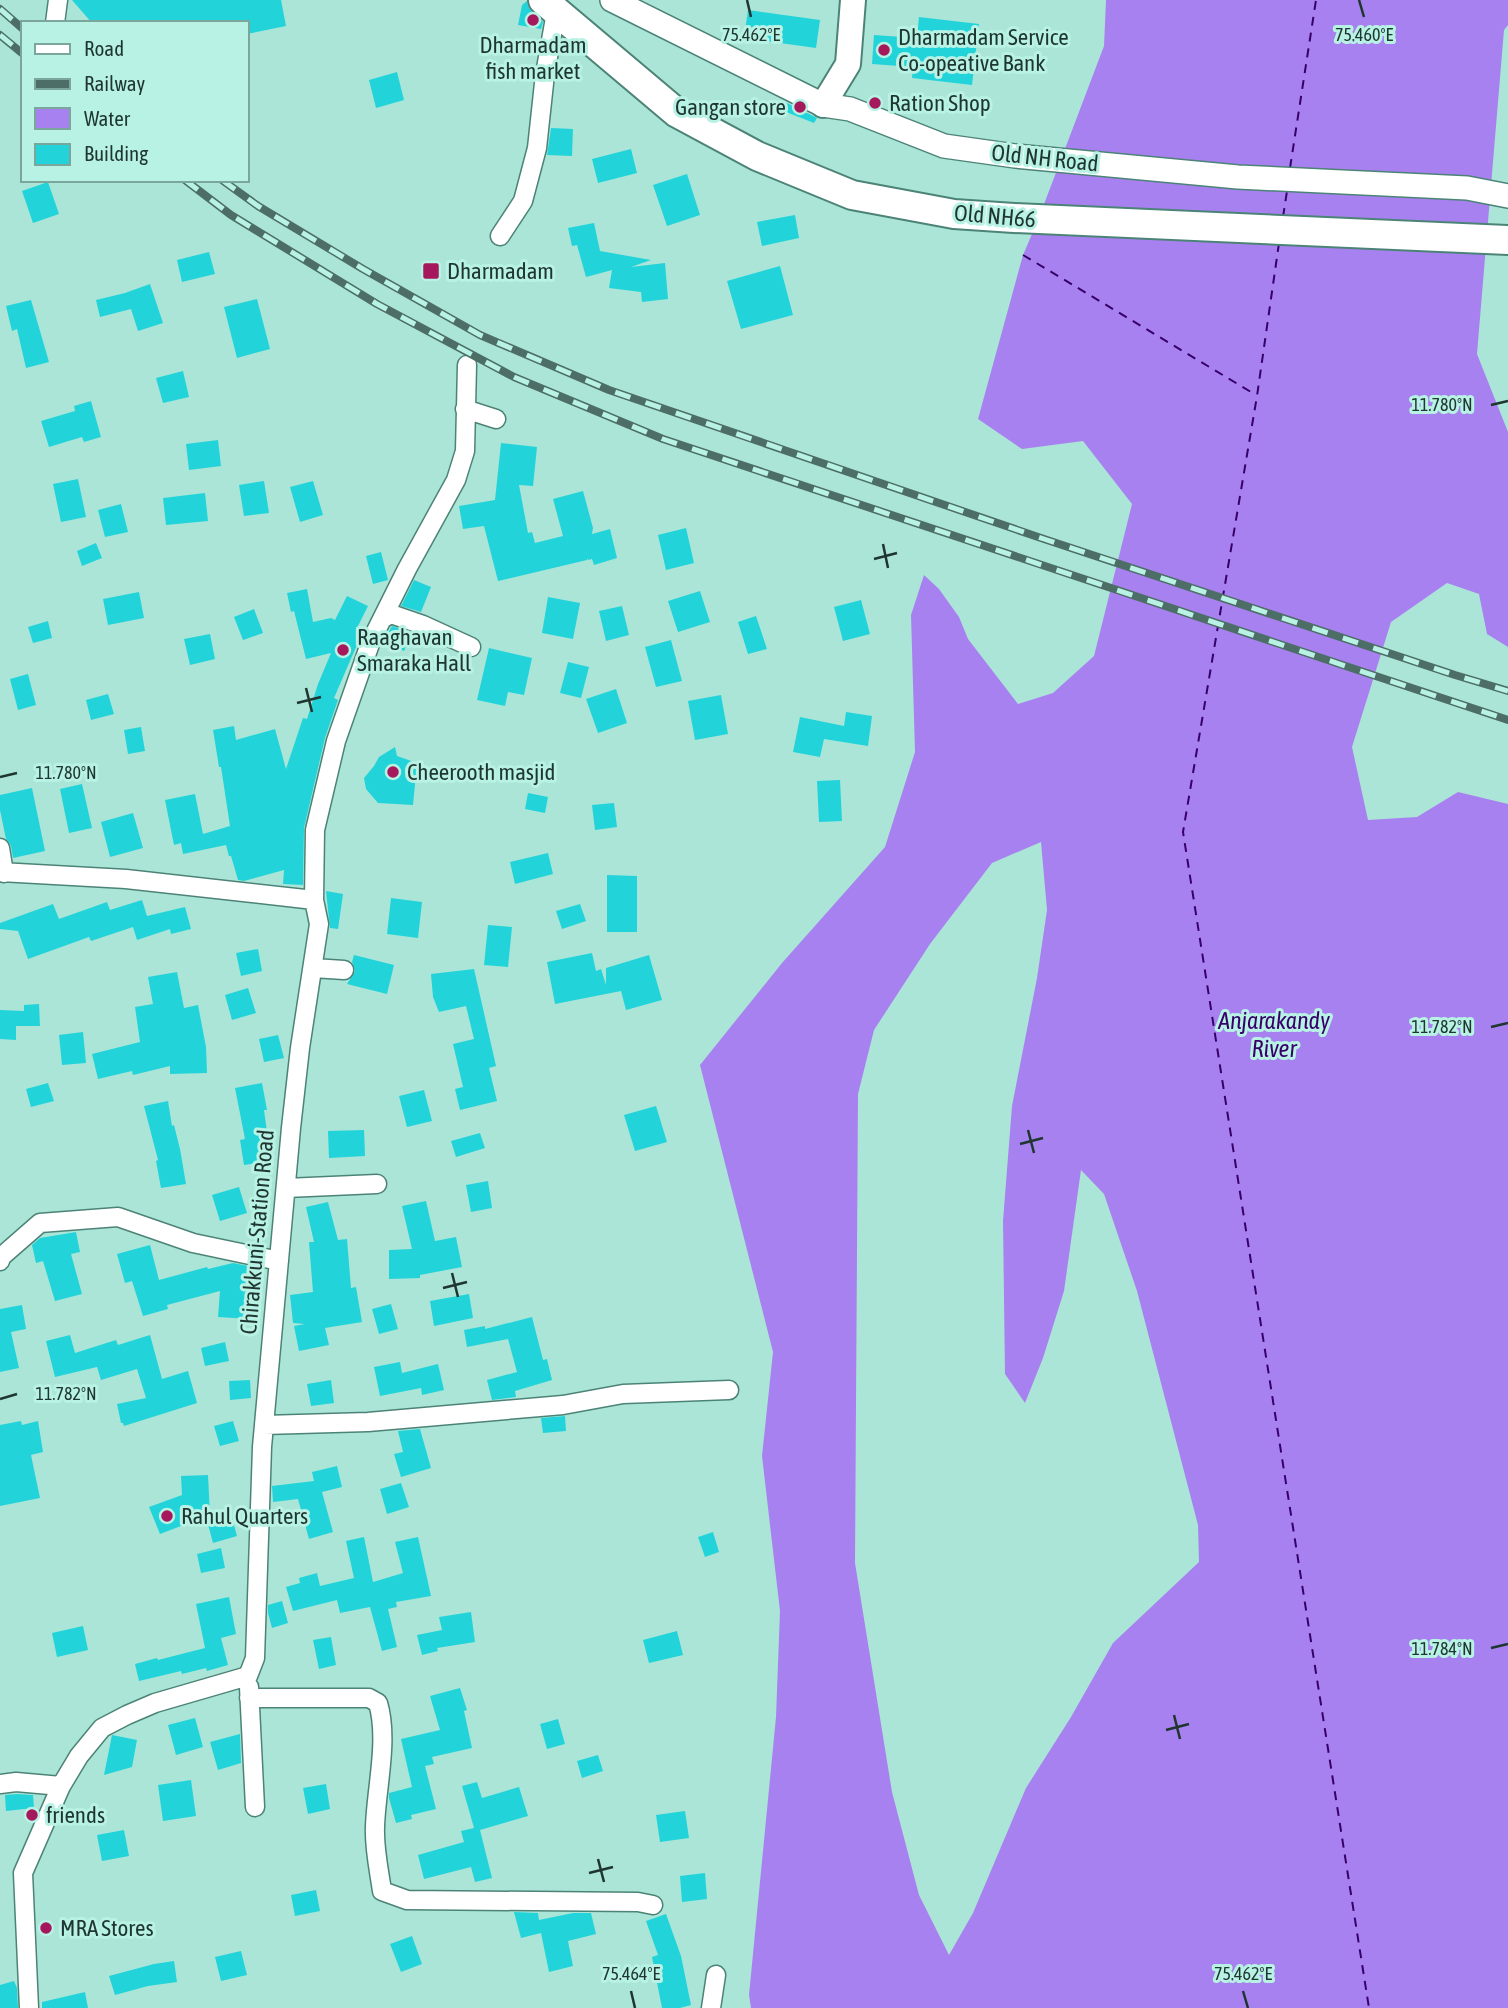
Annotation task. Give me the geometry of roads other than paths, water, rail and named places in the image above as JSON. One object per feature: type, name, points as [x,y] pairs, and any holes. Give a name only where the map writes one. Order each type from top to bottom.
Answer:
[{"type":"main road","points":[[823,105],[848,64],[853,0]]},
{"type":"main road","name":"Old NH66","points":[[549,6],[677,113],[757,156],[852,195],[954,214],[1508,240]]},
{"type":"street","points":[[55,21],[58,0]]},
{"type":"street","name":"Old NH Road","points":[[612,0],[823,105],[850,109],[944,146],[1015,156],[1238,177],[1467,188],[1508,196]]},
{"type":"street","points":[[500,236],[523,201],[537,148],[549,6]]},
{"type":"street","name":"Chirakkuni-Station Road","points":[[255,1807],[248,1676],[255,1658],[264,1425],[282,1304],[279,1261],[300,1048],[318,924],[314,900],[315,830],[336,741],[371,641],[456,480],[464,451],[467,365]]},
{"type":"street","points":[[465,409],[495,419]]},
{"type":"street","points":[[382,619],[391,614],[471,647]]},
{"type":"street","points":[[0,848],[2,873],[126,879],[314,900]]},
{"type":"street","points":[[313,968],[344,970]]},
{"type":"street","points":[[286,1188],[377,1184]]},
{"type":"street","points":[[0,1261],[1,1257],[40,1223],[118,1217],[193,1243],[279,1261]]},
{"type":"street","points":[[264,1425],[368,1422],[563,1405],[623,1394],[729,1390]]},
{"type":"street","points":[[29,2008],[23,1873],[61,1786],[79,1756],[102,1728],[127,1715],[155,1703],[248,1676]]},
{"type":"street","points":[[249,1698],[369,1698],[378,1703],[382,1740],[375,1830],[382,1891],[407,1900],[638,1902],[653,1905]]},
{"type":"street","points":[[0,1784],[16,1782],[61,1786]]},
{"type":"street","points":[[710,2008],[716,1975]]},
{"type":"water","name":"Anjarakandy River","points":[[1106,0],[1508,0],[1508,25],[1504,30],[1477,354],[1508,432],[1508,647],[1487,634],[1479,594],[1447,583],[1391,622],[1352,747],[1368,820],[1417,817],[1458,792],[1508,804],[1508,2008],[751,2008],[749,1995],[776,1717],[780,1611],[762,1456],[773,1352],[700,1065],[782,963],[885,847],[915,752],[911,615],[924,575],[939,589],[959,617],[968,639],[1018,704],[1053,693],[1094,656],[1132,504],[1083,441],[1022,449],[978,419],[1023,255],[1104,46]],"holes":[[[1041,842],[1047,910],[1037,978],[1012,1106],[1003,1221],[1005,1374],[1025,1403],[1043,1358],[1064,1291],[1081,1170],[1104,1194],[1137,1291],[1198,1525],[1199,1562],[1113,1643],[1026,1788],[973,1913],[949,1955],[919,1895],[892,1792],[855,1563],[858,1094],[874,1030],[930,944],[992,863]]]},
{"type":"railway","points":[[0,9],[21,27]]},
{"type":"railway","points":[[0,35],[21,52]]},
{"type":"railway","points":[[188,182],[231,215],[377,304],[514,377],[663,439],[1508,720]]},
{"type":"railway","points":[[225,182],[258,206],[363,269],[480,335],[609,390],[1044,539],[1508,691]]},
{"type":"place","name":"Dharmadam fish market","points":[[533,20]]},
{"type":"place","name":"Dharmadam Service Co-opeative Bank","points":[[884,50]]},
{"type":"place","name":"Ration Shop","points":[[875,103]]},
{"type":"place","name":"Gangan store","points":[[800,107]]},
{"type":"place","name":"Dharmadam","points":[[431,271]]},
{"type":"place","name":"Raaghavan Smaraka Hall","points":[[343,650]]},
{"type":"place","name":"Cheerooth masjid","points":[[393,772]]},
{"type":"place","name":"Rahul Quarters","points":[[167,1516]]},
{"type":"place","name":"friends","points":[[32,1815]]},
{"type":"place","name":"MRA Stores","points":[[46,1928]]}]
